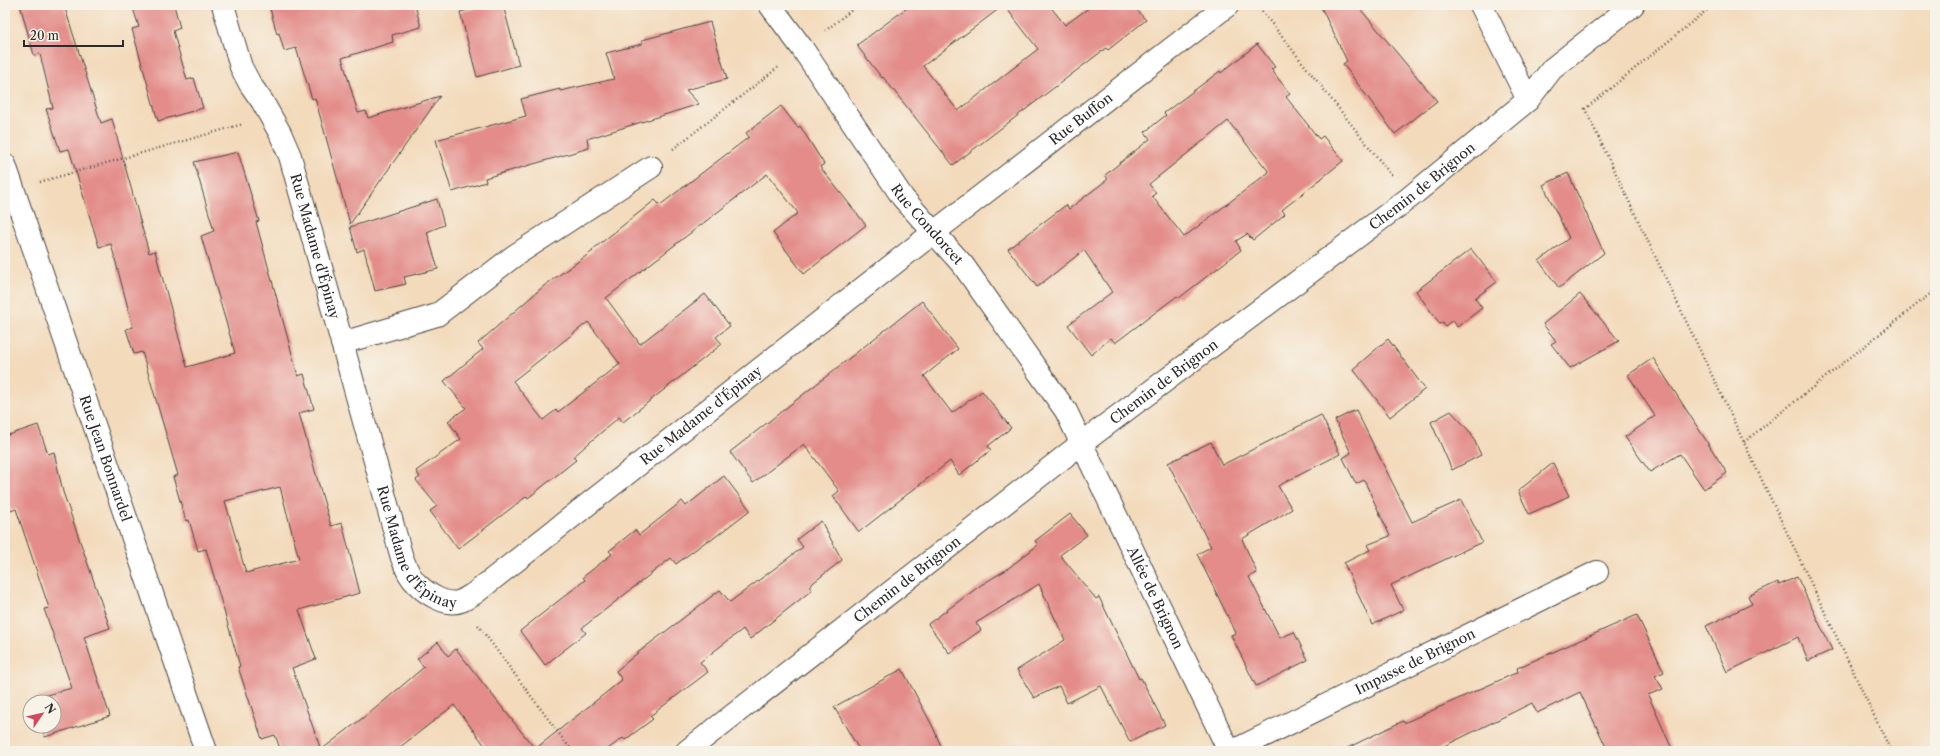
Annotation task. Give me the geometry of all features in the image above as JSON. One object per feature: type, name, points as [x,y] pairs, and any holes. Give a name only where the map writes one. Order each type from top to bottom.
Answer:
[{"type":"street","name":"Rue Madame d'Épinay","points":[[223,5],[241,67],[250,84],[262,101],[290,156],[402,558],[408,573],[416,584],[429,594],[450,602],[460,602],[487,583],[933,233]]},
{"type":"street","name":"Rue Condorcet","points":[[770,5],[802,48],[903,198],[963,265],[1066,411],[1082,443]]},
{"type":"street","name":"Rue Buffon","points":[[933,233],[1228,5]]},
{"type":"street","points":[[1481,5],[1528,100]]},
{"type":"street","name":"Chemin de Brignon","points":[[687,751],[1082,443],[1409,198],[1528,100],[1552,69],[1633,5]]},
{"type":"street","name":"Rue Jean Bonnardel","points":[[5,165],[206,751]]},
{"type":"street","points":[[342,343],[437,315],[514,256],[651,167]]},
{"type":"street","name":"Allée de Brignon","points":[[1082,443],[1229,751]]},
{"type":"street","name":"Impasse de Brignon","points":[[1233,751],[1597,572]]},
{"type":"path","points":[[651,167],[858,5]]},
{"type":"path","points":[[1257,5],[1409,198]]},
{"type":"path","points":[[1713,5],[1585,109],[1891,751]]},
{"type":"path","points":[[14,190],[270,116]]},
{"type":"path","points":[[1744,442],[1935,290]]},
{"type":"path","points":[[460,602],[572,751]]},
{"type":"building","points":[[20,5],[64,5],[101,123],[112,119],[149,253],[155,251],[187,367],[235,353],[201,236],[214,231],[194,162],[238,152],[259,221],[256,222],[298,376],[304,374],[314,409],[299,413],[331,526],[342,523],[360,593],[299,610],[316,659],[292,668],[321,750],[377,707],[424,667],[417,659],[438,642],[448,656],[456,649],[535,749],[622,680],[616,671],[640,651],[720,590],[730,602],[803,547],[797,539],[821,521],[842,560],[809,586],[812,590],[750,639],[743,629],[700,662],[708,672],[650,716],[653,719],[625,740],[623,738],[605,751],[489,751],[454,705],[395,751],[281,751],[275,735],[262,739],[238,667],[240,666],[206,549],[198,551],[189,520],[186,521],[173,477],[178,475],[142,352],[134,354],[126,329],[133,327],[111,244],[99,247],[69,149],[60,151],[46,109],[53,108],[40,54],[34,55]],"holes":[[[280,487],[299,559],[246,573],[225,501]]]},
{"type":"building","points":[[132,5],[174,5],[180,28],[173,31],[187,80],[194,78],[203,108],[158,121],[132,29],[139,27]]},
{"type":"building","points":[[269,5],[415,5],[421,27],[392,35],[393,42],[342,58],[358,113],[366,111],[368,118],[440,96],[350,224],[315,98],[312,99],[296,48],[284,51],[279,33],[277,34]]},
{"type":"building","points":[[487,5],[503,5],[519,65],[477,77],[460,12]]},
{"type":"building","points":[[911,5],[1004,5],[1049,5],[1065,25],[1093,5],[1132,5],[1146,20],[1108,50],[1106,48],[953,165],[883,77],[882,78],[858,47],[859,45],[857,45]],"holes":[[[1004,5],[1038,49],[958,111],[923,66]]]},
{"type":"building","points":[[1320,5],[1357,5],[1437,101],[1395,134],[1343,64],[1347,61]]},
{"type":"building","points":[[710,22],[727,79],[686,90],[699,104],[587,139],[589,148],[485,178],[486,182],[452,192],[436,140],[526,116],[521,99],[560,89],[560,91],[614,79],[606,53],[642,44],[642,40]]},
{"type":"building","points":[[1257,44],[1275,67],[1271,69],[1290,94],[1286,97],[1319,139],[1323,136],[1343,161],[1282,210],[1285,214],[1253,240],[1247,234],[1236,241],[1241,250],[1179,298],[1177,296],[1115,343],[1111,338],[1091,355],[1068,325],[1112,292],[1084,250],[1037,287],[1008,249],[1066,205],[1069,209],[1108,179],[1105,175],[1150,139],[1145,132],[1166,115],[1164,113],[1220,71],[1221,73]],"holes":[[[1228,121],[1269,172],[1184,237],[1152,196],[1156,193],[1149,184]]]},
{"type":"building","points":[[781,106],[798,128],[800,126],[824,164],[820,167],[866,225],[804,274],[773,233],[798,213],[767,174],[606,298],[640,344],[705,294],[730,326],[716,337],[722,344],[623,422],[619,417],[573,457],[576,460],[528,498],[527,496],[458,549],[430,511],[437,506],[416,480],[420,477],[416,471],[461,439],[448,421],[466,408],[444,381],[483,349],[478,343],[545,285],[593,251],[592,250],[655,200],[660,205],[749,137],[746,133]],"holes":[[[588,322],[620,364],[558,412],[556,410],[543,420],[513,381]]]},
{"type":"building","points":[[1568,173],[1604,253],[1559,288],[1539,261],[1569,238],[1543,185]]},
{"type":"building","points":[[437,199],[444,225],[427,232],[438,269],[404,277],[406,284],[375,291],[364,249],[357,252],[350,227]]},
{"type":"building","points":[[1471,249],[1497,282],[1475,298],[1482,308],[1457,327],[1453,320],[1445,326],[1443,322],[1440,324],[1416,291]]},
{"type":"building","points":[[1580,294],[1619,341],[1570,368],[1551,344],[1556,341],[1543,324]]},
{"type":"building","points":[[922,301],[958,349],[924,376],[952,413],[982,391],[1011,428],[988,446],[991,450],[959,475],[950,461],[859,532],[833,496],[839,491],[804,444],[753,483],[730,452]]},
{"type":"building","points":[[1388,339],[1425,389],[1390,417],[1353,369]]},
{"type":"building","points":[[1653,358],[1727,473],[1704,489],[1680,454],[1650,472],[1625,437],[1655,416],[1628,375]]},
{"type":"building","points":[[1356,410],[1412,522],[1461,500],[1482,542],[1391,585],[1403,610],[1372,625],[1344,563],[1370,550],[1367,545],[1390,536],[1364,480],[1356,484],[1343,458],[1351,453],[1335,420]]},
{"type":"building","points":[[1451,411],[1471,433],[1481,455],[1452,470],[1431,422]]},
{"type":"building","points":[[1321,415],[1340,454],[1278,486],[1292,509],[1242,539],[1257,573],[1249,577],[1280,638],[1294,632],[1308,660],[1256,686],[1231,635],[1236,633],[1197,554],[1211,547],[1168,463],[1211,442],[1222,465]]},
{"type":"building","points":[[38,425],[48,454],[54,452],[63,492],[110,628],[84,637],[110,716],[62,732],[62,694],[50,694],[72,688],[44,609],[49,608],[16,509],[11,511],[5,494],[5,436]]},
{"type":"building","points":[[1553,463],[1569,496],[1529,514],[1518,491]]},
{"type":"building","points":[[724,476],[750,510],[710,541],[708,540],[676,564],[671,558],[582,628],[586,633],[545,665],[520,631],[585,580],[583,577],[612,554],[609,551],[635,530],[639,535],[682,501],[686,506]]},
{"type":"building","points":[[1070,514],[1087,535],[1060,555],[1096,599],[1099,597],[1139,679],[1141,678],[1165,725],[1130,742],[1101,686],[1067,703],[1059,686],[1034,698],[1017,670],[1065,640],[1039,584],[976,623],[981,630],[949,653],[928,624],[981,585],[1006,570],[1038,545],[1035,541]]},
{"type":"building","points":[[1797,577],[1832,650],[1808,661],[1798,637],[1727,672],[1706,626],[1752,604],[1748,596],[1778,582],[1779,585]]},
{"type":"building","points":[[1637,615],[1664,672],[1655,676],[1663,689],[1648,695],[1673,751],[1608,751],[1580,692],[1537,713],[1532,703],[1434,751],[1341,751],[1403,721],[1404,723],[1518,672],[1517,668]]},
{"type":"building","points":[[902,669],[933,727],[943,751],[860,751],[834,707]]},
{"type":"building","points":[[44,734],[54,734],[45,737]]}]
